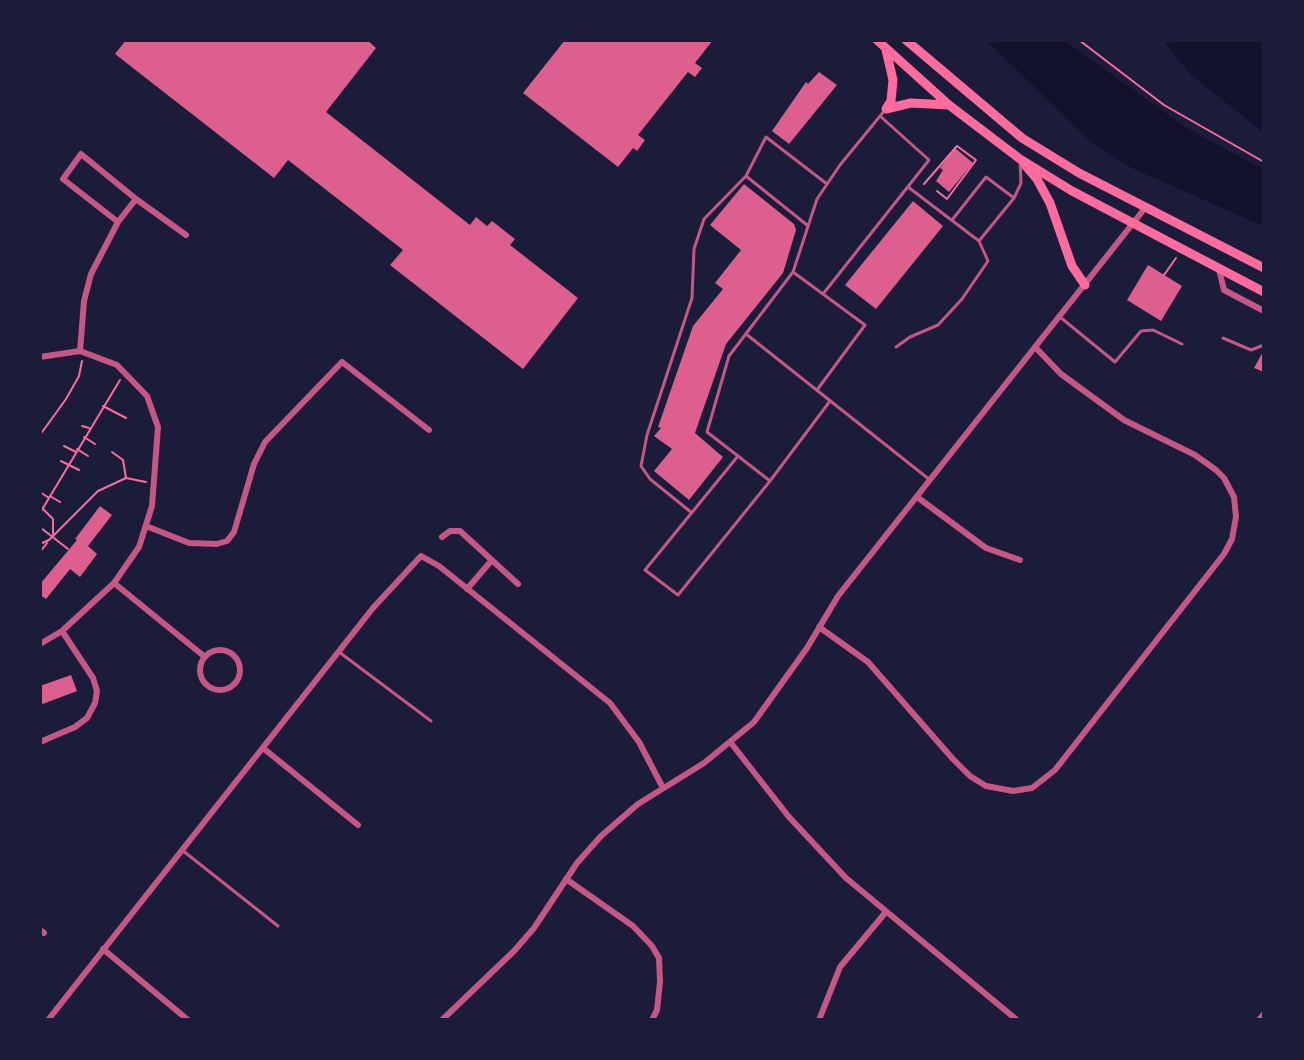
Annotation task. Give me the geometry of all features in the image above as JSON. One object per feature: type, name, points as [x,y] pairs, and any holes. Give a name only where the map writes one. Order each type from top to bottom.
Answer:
[{"type":"main road","points":[[877,40],[949,105],[1020,159],[1072,192],[1263,291]]},
{"type":"main road","points":[[906,40],[1022,138],[1079,173],[1263,268]]},
{"type":"main road","points":[[883,112],[891,102],[892,80],[886,50]]},
{"type":"main road","points":[[883,112],[911,103],[949,105]]},
{"type":"main road","points":[[1020,159],[1037,179],[1050,203],[1072,266],[1085,285]]},
{"type":"street","points":[[118,222],[63,179],[81,154],[136,199],[186,235]]},
{"type":"street","points":[[82,352],[82,311],[91,274],[118,222],[136,199]]},
{"type":"street","points":[[442,1020],[514,951],[534,928],[566,879],[601,836],[638,804],[731,743],[766,708],[838,596],[1145,208]]},
{"type":"street","points":[[1220,269],[1224,290],[1263,311]]},
{"type":"street","points":[[819,627],[868,662],[970,776],[986,786],[1013,791],[1032,788],[1055,771],[1224,554],[1232,539],[1236,517],[1234,497],[1216,470],[1195,455],[1124,420],[1061,374],[1036,348]]},
{"type":"street","points":[[40,357],[82,352],[117,365],[152,404],[158,428],[155,484],[146,526],[138,547],[114,583],[62,631],[40,644]]},
{"type":"street","points":[[146,526],[189,543],[217,544],[227,541],[234,532],[254,464],[265,442],[342,362],[429,430]]},
{"type":"street","points":[[917,497],[986,548],[1020,560]]},
{"type":"street","points":[[442,537],[450,531],[460,531],[518,584]]},
{"type":"street","points":[[48,1020],[339,652],[421,556],[439,566],[610,702],[639,742],[663,788]]},
{"type":"street","points":[[467,589],[492,560]]},
{"type":"street","points":[[114,583],[205,657]]},
{"type":"street","points":[[40,742],[75,727],[87,718],[95,703],[97,691],[93,678],[62,631]]},
{"type":"street","points":[[218,650],[233,655],[240,669],[235,683],[221,690],[207,685],[200,672],[205,657],[218,650]]},
{"type":"street","points":[[731,743],[789,817],[846,878],[885,913],[1017,1020]]},
{"type":"street","points":[[263,748],[358,825]]},
{"type":"street","points":[[566,879],[633,926],[652,946],[659,958],[660,982],[657,1010],[652,1020]]},
{"type":"street","points":[[819,1020],[840,967],[885,913]]},
{"type":"street","points":[[103,949],[188,1020]]},
{"type":"street","points":[[1260,1020],[1263,1014]]},
{"type":"lane","points":[[770,481],[707,432],[729,356],[793,272],[807,225],[818,199],[883,112],[929,160],[823,294]]},
{"type":"lane","points":[[692,514],[650,479],[641,466],[642,453],[692,298],[694,249],[704,219],[746,176],[766,137],[827,184]]},
{"type":"lane","points":[[979,241],[1014,198],[1021,183],[1020,159]]},
{"type":"lane","points":[[746,176],[807,225]]},
{"type":"lane","points":[[952,220],[986,177],[1014,198]]},
{"type":"lane","points":[[897,347],[910,337],[931,331],[938,325],[962,299],[987,264],[979,241],[908,187]]},
{"type":"lane","points":[[793,272],[865,325],[817,390]]},
{"type":"lane","points":[[1060,317],[1115,362],[1142,332],[1154,330],[1182,344]]},
{"type":"lane","points":[[746,334],[930,480]]},
{"type":"lane","points":[[1223,338],[1251,350],[1263,345]]},
{"type":"lane","points":[[738,456],[645,570],[678,595],[770,481],[830,401]]},
{"type":"lane","points":[[339,652],[431,721]]},
{"type":"lane","points":[[182,850],[278,926]]},
{"type":"path","points":[[1079,40],[1164,105],[1263,162]]},
{"type":"path","points":[[924,184],[957,146],[976,160],[947,199],[937,191]]},
{"type":"path","points":[[1164,275],[1177,255]]},
{"type":"path","points":[[40,435],[79,376],[82,352]]},
{"type":"path","points":[[40,513],[89,428],[125,372]]},
{"type":"path","points":[[103,406],[126,418]]},
{"type":"path","points":[[82,426],[89,428]]},
{"type":"path","points":[[84,437],[95,444]]},
{"type":"path","points":[[64,446],[88,456]]},
{"type":"path","points":[[112,452],[123,460],[126,478]]},
{"type":"path","points":[[61,461],[79,470]]},
{"type":"path","points":[[40,552],[98,491],[126,478],[155,484]]},
{"type":"path","points":[[40,492],[60,502]]},
{"type":"path","points":[[42,507],[53,519],[52,537]]},
{"type":"path","points":[[40,519],[41,528],[68,549]]},
{"type":"path","points":[[40,544],[49,540]]},
{"type":"shaded area","points":[[987,41],[1065,41],[1188,129],[1263,169],[1263,226],[1132,168],[1092,143]]},
{"type":"shaded area","points":[[1164,41],[1263,41],[1263,132],[1191,75]]},
{"type":"building","points":[[126,40],[367,40],[376,48],[326,112],[470,225],[476,217],[487,226],[492,221],[515,239],[510,245],[578,298],[523,369],[390,265],[403,250],[288,160],[274,178],[115,54]]},
{"type":"building","points":[[565,40],[713,40],[695,63],[702,68],[695,77],[688,72],[638,135],[645,140],[637,151],[633,148],[618,167],[523,93]]},
{"type":"building","points":[[819,72],[837,85],[789,144],[772,131],[806,82],[808,84]]},
{"type":"building","points":[[955,148],[973,163],[949,192],[936,181],[943,170],[940,168]]},
{"type":"building","points":[[744,184],[794,224],[796,230],[783,273],[726,344],[695,433],[723,457],[689,500],[654,471],[672,449],[654,436],[661,428],[658,427],[693,326],[723,289],[715,283],[741,250],[710,225]]},
{"type":"building","points":[[913,201],[943,226],[876,309],[845,285]]},
{"type":"building","points":[[1148,265],[1182,286],[1161,321],[1127,300]]},
{"type":"building","points":[[1264,350],[1264,372],[1254,368]]},
{"type":"building","points":[[100,506],[112,515],[88,546],[97,554],[80,577],[70,569],[46,599],[40,595],[40,584],[77,540],[75,539]]},
{"type":"building","points":[[71,675],[77,691],[40,705],[40,686]]}]
